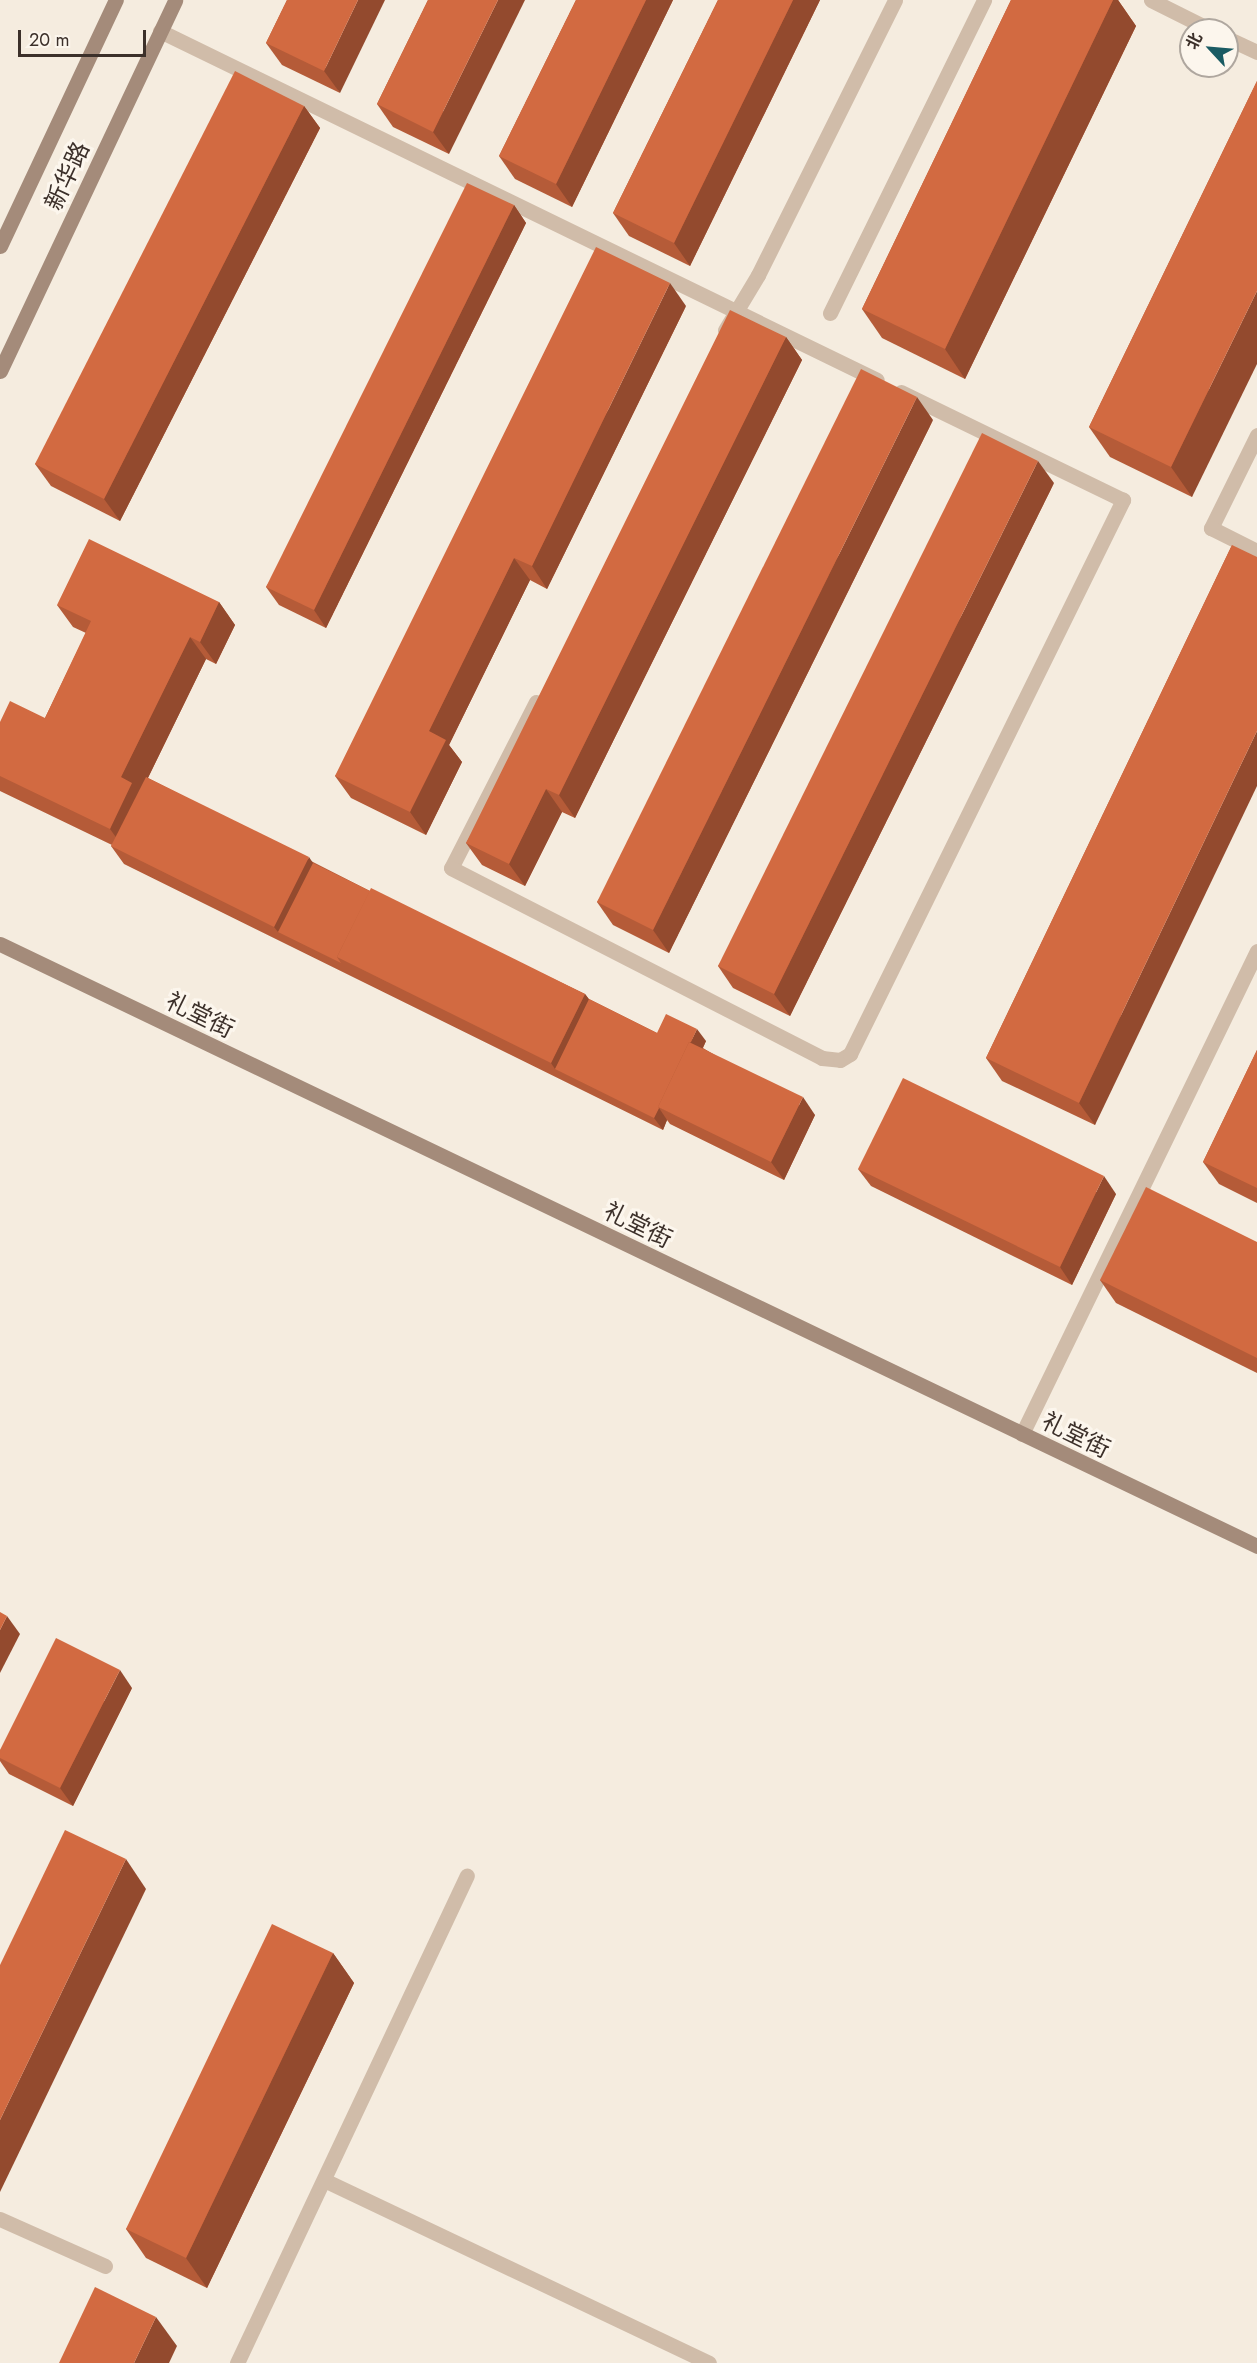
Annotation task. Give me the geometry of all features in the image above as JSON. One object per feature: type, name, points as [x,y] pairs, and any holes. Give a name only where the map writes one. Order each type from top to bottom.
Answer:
[{"type":"street","name":"新华路","points":[[0,246],[116,0]]},
{"type":"street","name":"新华路","points":[[0,371],[175,0]]},
{"type":"street","points":[[719,342],[758,275],[895,0]]},
{"type":"street","points":[[830,313],[984,0]]},
{"type":"street","points":[[1151,0],[1187,18]]},
{"type":"street","points":[[160,31],[1123,500],[850,1054],[840,1060],[822,1058],[451,868],[542,689]]},
{"type":"street","points":[[1239,44],[1257,52]]},
{"type":"street","points":[[1257,435],[1211,528],[1257,551]]},
{"type":"street","name":"礼堂街","points":[[0,944],[1257,1546]]},
{"type":"street","points":[[1022,1434],[1257,951]]},
{"type":"street","points":[[237,2363],[467,1875]]},
{"type":"street","points":[[324,2180],[709,2363]]},
{"type":"street","points":[[0,2219],[105,2266]]},
{"type":"building","points":[[287,0],[358,0],[324,71],[266,43]]},
{"type":"building","points":[[428,0],[498,0],[433,132],[377,104]]},
{"type":"building","points":[[576,0],[646,0],[556,184],[499,156]]},
{"type":"building","points":[[718,0],[793,0],[674,243],[613,213]]},
{"type":"building","points":[[1011,0],[1113,0],[945,349],[862,309]]},
{"type":"building","points":[[235,71],[304,106],[104,499],[35,464]]},
{"type":"building","points":[[1257,81],[1257,291],[1171,467],[1089,427]]},
{"type":"building","points":[[467,183],[514,205],[314,610],[266,587]]},
{"type":"building","points":[[596,247],[670,283],[532,566],[514,558],[429,731],[446,740],[410,812],[335,776]]},
{"type":"building","points":[[730,310],[786,337],[559,795],[546,789],[509,864],[466,843]]},
{"type":"building","points":[[861,369],[917,397],[653,930],[597,902]]},
{"type":"building","points":[[982,433],[1038,461],[774,994],[718,966]]},
{"type":"building","points":[[89,539],[219,602],[200,642],[190,637],[121,777],[132,783],[110,829],[0,776],[0,722],[10,701],[45,718],[91,621],[57,605]]},
{"type":"building","points":[[1232,545],[1257,557],[1257,731],[1079,1103],[986,1058]]},
{"type":"building","points":[[146,777],[309,857],[274,927],[111,846]]},
{"type":"building","points":[[313,863],[370,891],[337,957],[341,963],[278,932]]},
{"type":"building","points":[[371,888],[585,994],[551,1063],[337,957]]},
{"type":"building","points":[[589,999],[657,1033],[666,1014],[697,1029],[654,1118],[555,1069]]},
{"type":"building","points":[[689,1042],[803,1097],[771,1162],[658,1107]]},
{"type":"building","points":[[1257,1050],[1257,1188],[1203,1162]]},
{"type":"building","points":[[903,1078],[1104,1176],[1060,1267],[858,1169]]},
{"type":"building","points":[[1146,1187],[1257,1242],[1257,1358],[1100,1280]]},
{"type":"building","points":[[0,1612],[7,1616],[0,1630]]},
{"type":"building","points":[[56,1638],[120,1670],[60,1788],[0,1758],[0,1750]]},
{"type":"building","points":[[65,1830],[126,1859],[0,2120],[0,1965]]},
{"type":"building","points":[[272,1924],[333,1953],[186,2258],[126,2229]]},
{"type":"building","points":[[95,2287],[156,2317],[134,2363],[59,2363]]}]
